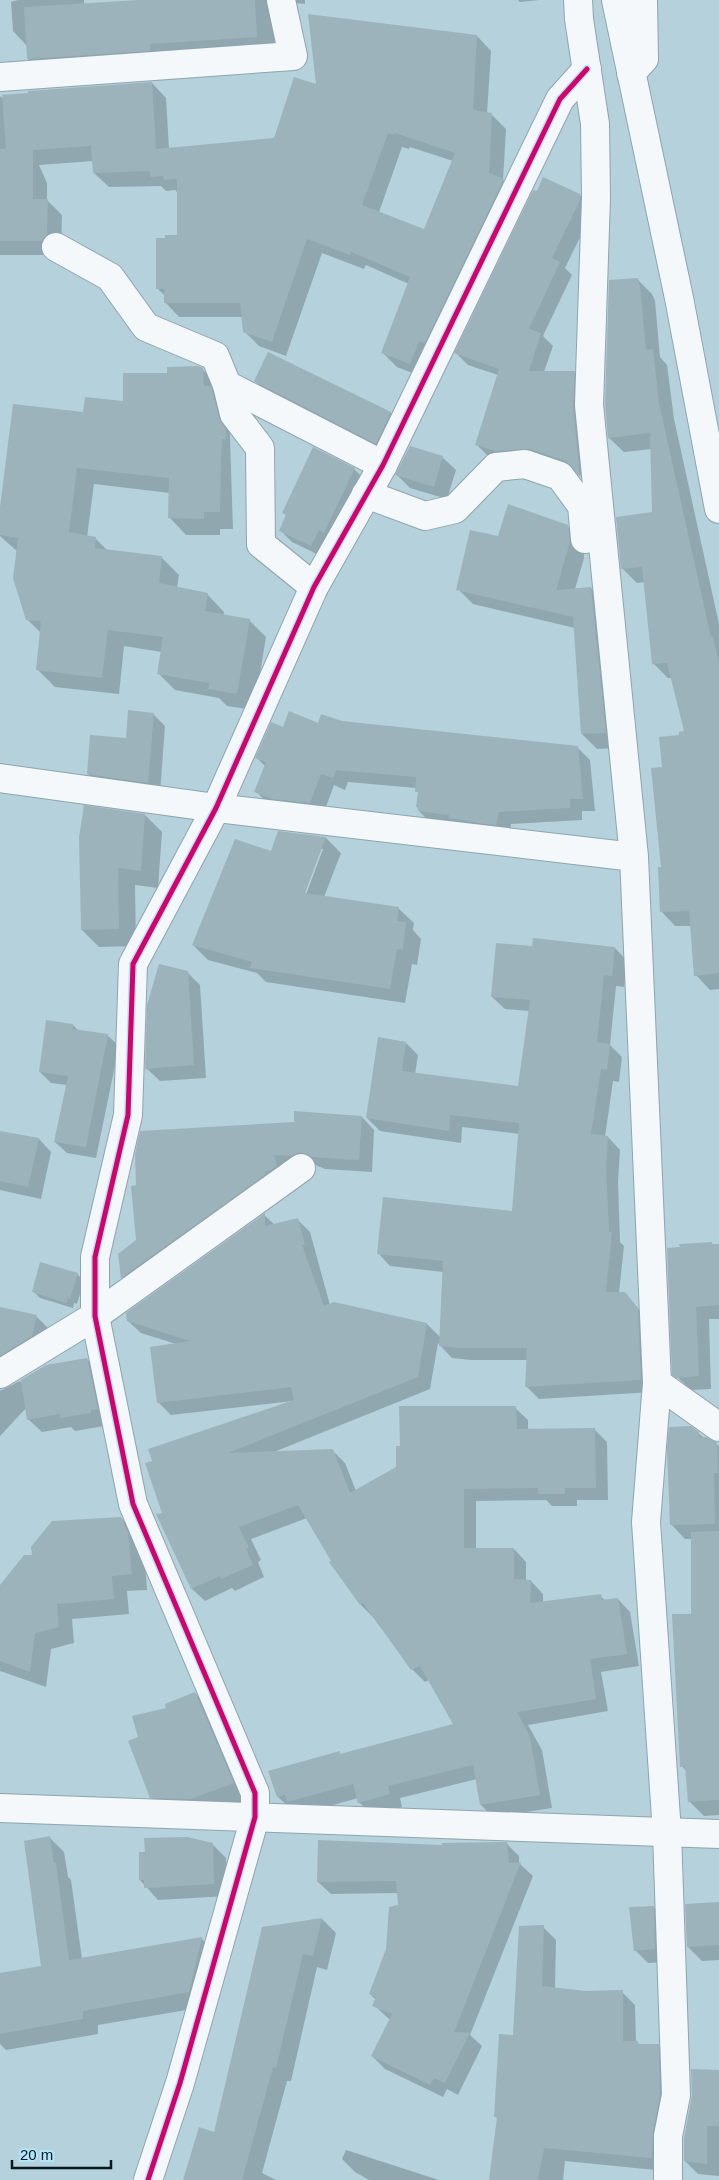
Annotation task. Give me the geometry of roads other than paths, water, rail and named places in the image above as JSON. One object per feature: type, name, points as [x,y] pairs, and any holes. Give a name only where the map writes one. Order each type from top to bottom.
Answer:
[{"type":"street","points":[[0,77],[293,56],[282,0]]},
{"type":"street","points":[[578,0],[579,19],[595,124],[596,198],[589,405],[634,857],[657,1383],[646,1522],[667,1833],[676,2095],[668,2136],[668,2180]]},
{"type":"street","points":[[616,0],[679,298],[719,509]]},
{"type":"street","points":[[631,72],[644,59],[643,0]]},
{"type":"street","points":[[148,2180],[180,2083],[255,1817],[255,1793],[133,1504],[96,1316],[96,1257],[128,1115],[133,964],[216,808],[314,587],[383,465],[560,99],[587,69]]},
{"type":"street","points":[[56,247],[110,277],[146,327],[215,356],[227,385],[234,414],[260,448],[261,544],[314,587]]},
{"type":"street","points":[[227,385],[383,465]]},
{"type":"street","points":[[366,494],[426,516],[455,509],[496,467],[525,464],[560,476],[582,506],[587,556],[604,556]]},
{"type":"street","points":[[0,778],[216,808],[634,857]]},
{"type":"street","points":[[0,1374],[96,1316],[301,1168]]},
{"type":"street","points":[[657,1383],[719,1427]]},
{"type":"street","points":[[0,1808],[719,1834]]}]
